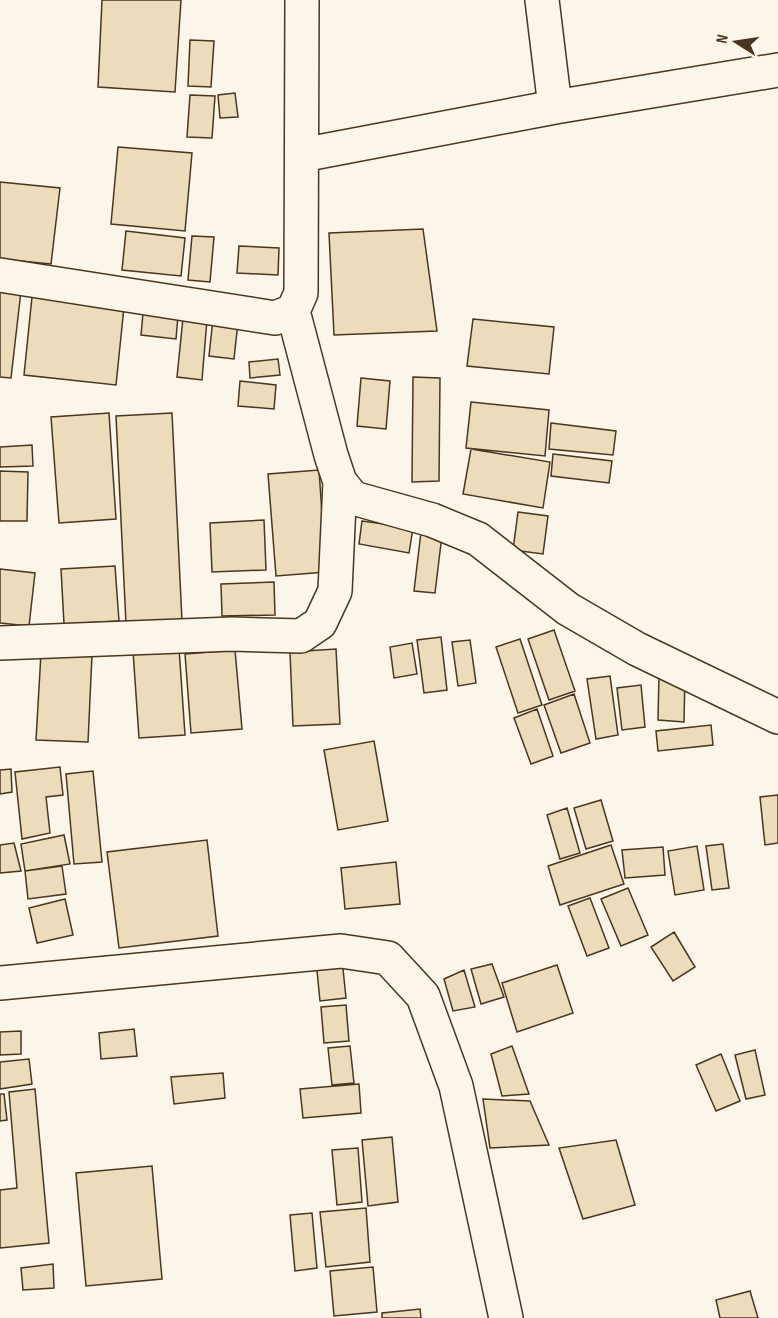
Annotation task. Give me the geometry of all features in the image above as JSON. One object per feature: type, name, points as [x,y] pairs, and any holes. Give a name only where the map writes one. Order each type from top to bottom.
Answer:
[{"type":"street","points":[[302,0],[301,293],[293,311],[340,482],[353,498],[432,519],[478,539],[568,609],[637,649],[778,717]]},
{"type":"street","points":[[542,0],[555,107]]},
{"type":"street","points":[[302,155],[555,107],[778,70]]},
{"type":"street","points":[[0,274],[275,318],[293,311]]},
{"type":"street","points":[[0,642],[232,634],[301,636],[320,623],[335,591],[340,482]]},
{"type":"street","points":[[0,983],[341,951],[388,958],[423,996],[456,1086],[506,1318]]},
{"type":"building","points":[[102,0],[181,0],[175,92],[98,87]]},
{"type":"building","points":[[190,40],[214,41],[211,87],[188,86]]},
{"type":"building","points":[[235,93],[238,117],[220,118],[218,95]]},
{"type":"building","points":[[190,95],[215,96],[212,138],[187,137]]},
{"type":"building","points":[[118,147],[192,153],[185,231],[111,224]]},
{"type":"building","points":[[0,182],[60,188],[51,264],[0,259]]},
{"type":"building","points":[[423,229],[437,331],[334,335],[329,233]]},
{"type":"building","points":[[126,231],[185,238],[181,276],[122,270]]},
{"type":"building","points":[[192,236],[214,237],[210,282],[188,280]]},
{"type":"building","points":[[239,246],[279,248],[278,275],[237,273]]},
{"type":"building","points":[[0,289],[21,291],[11,378],[0,377]]},
{"type":"building","points":[[32,297],[124,307],[116,385],[24,375]]},
{"type":"building","points":[[143,313],[178,316],[176,339],[141,335]]},
{"type":"building","points":[[183,318],[207,320],[202,380],[177,377]]},
{"type":"building","points":[[213,319],[238,322],[234,359],[209,356]]},
{"type":"building","points":[[473,319],[554,327],[549,374],[467,366]]},
{"type":"building","points":[[278,359],[280,375],[250,378],[249,362]]},
{"type":"building","points":[[413,377],[440,378],[439,481],[412,482]]},
{"type":"building","points":[[361,378],[390,381],[386,429],[357,426]]},
{"type":"building","points":[[240,381],[276,385],[274,409],[238,406]]},
{"type":"building","points":[[471,402],[549,410],[545,456],[466,448]]},
{"type":"building","points":[[109,413],[116,519],[59,523],[51,417]]},
{"type":"building","points":[[172,413],[182,621],[126,624],[116,416]]},
{"type":"building","points":[[551,423],[616,431],[613,455],[549,449]]},
{"type":"building","points":[[32,445],[33,466],[0,467],[0,447]]},
{"type":"building","points":[[471,449],[550,462],[543,508],[463,494]]},
{"type":"building","points":[[553,454],[612,461],[609,483],[551,476]]},
{"type":"building","points":[[319,470],[326,572],[276,576],[268,474]]},
{"type":"building","points":[[0,471],[28,472],[27,521],[0,521]]},
{"type":"building","points":[[518,512],[548,516],[543,554],[513,550]]},
{"type":"building","points":[[264,520],[266,570],[212,572],[210,523]]},
{"type":"building","points":[[362,521],[413,528],[409,553],[359,544]]},
{"type":"building","points":[[421,532],[442,535],[435,593],[414,591]]},
{"type":"building","points":[[115,566],[119,621],[64,624],[61,569]]},
{"type":"building","points":[[0,569],[35,573],[29,626],[0,623]]},
{"type":"building","points":[[274,582],[275,615],[222,616],[221,584]]},
{"type":"building","points":[[554,630],[575,691],[549,700],[528,639]]},
{"type":"building","points":[[441,637],[447,690],[424,693],[417,640]]},
{"type":"building","points":[[520,639],[542,705],[518,713],[496,647]]},
{"type":"building","points":[[470,640],[476,683],[458,686],[452,642]]},
{"type":"building","points":[[412,643],[417,674],[394,678],[390,647]]},
{"type":"building","points":[[179,648],[185,735],[139,738],[133,651]]},
{"type":"building","points":[[336,649],[340,724],[293,726],[290,652]]},
{"type":"building","points":[[235,650],[242,729],[191,733],[185,654]]},
{"type":"building","points":[[41,653],[92,655],[88,742],[36,740]]},
{"type":"building","points":[[659,674],[685,674],[684,722],[658,720]]},
{"type":"building","points":[[610,676],[618,735],[596,739],[587,679]]},
{"type":"building","points":[[641,685],[645,727],[622,730],[617,688]]},
{"type":"building","points":[[574,694],[590,743],[561,753],[544,705]]},
{"type":"building","points":[[537,709],[553,756],[531,764],[514,718]]},
{"type":"building","points":[[711,725],[713,745],[658,751],[656,731]]},
{"type":"building","points":[[374,741],[388,821],[338,830],[324,750]]},
{"type":"building","points":[[60,767],[63,795],[46,797],[50,833],[22,839],[15,772]]},
{"type":"building","points":[[11,769],[12,792],[0,794],[0,770]]},
{"type":"building","points":[[93,771],[102,862],[74,864],[66,774]]},
{"type":"building","points":[[778,795],[778,843],[765,845],[760,797]]},
{"type":"building","points":[[601,800],[613,841],[586,849],[574,808]]},
{"type":"building","points":[[567,808],[580,853],[560,859],[547,815]]},
{"type":"building","points":[[64,835],[70,864],[25,871],[21,844]]},
{"type":"building","points":[[207,840],[218,936],[119,948],[107,852]]},
{"type":"building","points":[[14,843],[21,871],[0,873],[0,845]]},
{"type":"building","points":[[723,844],[729,888],[712,890],[706,846]]},
{"type":"building","points":[[611,845],[624,884],[560,905],[548,866]]},
{"type":"building","points":[[697,846],[704,890],[675,895],[668,851]]},
{"type":"building","points":[[663,847],[665,875],[625,878],[622,850]]},
{"type":"building","points":[[396,862],[400,904],[345,909],[341,868]]},
{"type":"building","points":[[62,866],[66,894],[28,899],[25,871]]},
{"type":"building","points":[[628,888],[648,935],[621,946],[601,899]]},
{"type":"building","points":[[590,898],[609,948],[587,956],[568,906]]},
{"type":"building","points":[[65,899],[73,935],[37,943],[29,908]]},
{"type":"building","points":[[674,932],[695,967],[673,981],[651,947]]},
{"type":"building","points":[[342,959],[346,998],[320,1001],[316,961]]},
{"type":"building","points":[[492,964],[504,997],[481,1004],[471,969]]},
{"type":"building","points":[[557,965],[573,1013],[517,1032],[502,983]]},
{"type":"building","points":[[464,970],[475,1007],[453,1011],[444,979]]},
{"type":"building","points":[[346,1005],[349,1041],[324,1043],[321,1007]]},
{"type":"building","points":[[134,1029],[137,1056],[101,1059],[99,1033]]},
{"type":"building","points":[[21,1031],[21,1054],[0,1055],[0,1032]]},
{"type":"building","points":[[350,1046],[354,1083],[332,1085],[328,1048]]},
{"type":"building","points":[[512,1046],[529,1094],[502,1096],[491,1054]]},
{"type":"building","points":[[755,1050],[765,1095],[746,1099],[735,1055]]},
{"type":"building","points":[[721,1054],[740,1101],[716,1111],[696,1065]]},
{"type":"building","points":[[29,1059],[32,1084],[0,1089],[0,1062]]},
{"type":"building","points":[[223,1073],[225,1098],[174,1104],[171,1077]]},
{"type":"building","points":[[359,1084],[361,1113],[303,1118],[300,1089]]},
{"type":"building","points":[[35,1089],[49,1243],[0,1248],[0,1190],[17,1188],[9,1092]]},
{"type":"building","points":[[0,1094],[4,1094],[7,1120],[0,1121]]},
{"type":"building","points":[[483,1099],[530,1101],[549,1145],[490,1148]]},
{"type":"building","points":[[392,1137],[398,1202],[368,1206],[362,1140]]},
{"type":"building","points":[[616,1140],[635,1205],[583,1219],[559,1148]]},
{"type":"building","points":[[358,1148],[362,1202],[337,1205],[332,1150]]},
{"type":"building","points":[[152,1166],[162,1279],[86,1286],[76,1173]]},
{"type":"building","points":[[366,1208],[370,1262],[326,1267],[320,1212]]},
{"type":"building","points":[[312,1213],[317,1268],[295,1271],[290,1215]]},
{"type":"building","points":[[53,1264],[54,1288],[23,1290],[21,1268]]},
{"type":"building","points":[[373,1267],[377,1312],[334,1316],[330,1271]]},
{"type":"building","points":[[750,1291],[758,1318],[720,1318],[716,1300]]},
{"type":"building","points":[[420,1309],[421,1318],[382,1318],[382,1313]]}]
